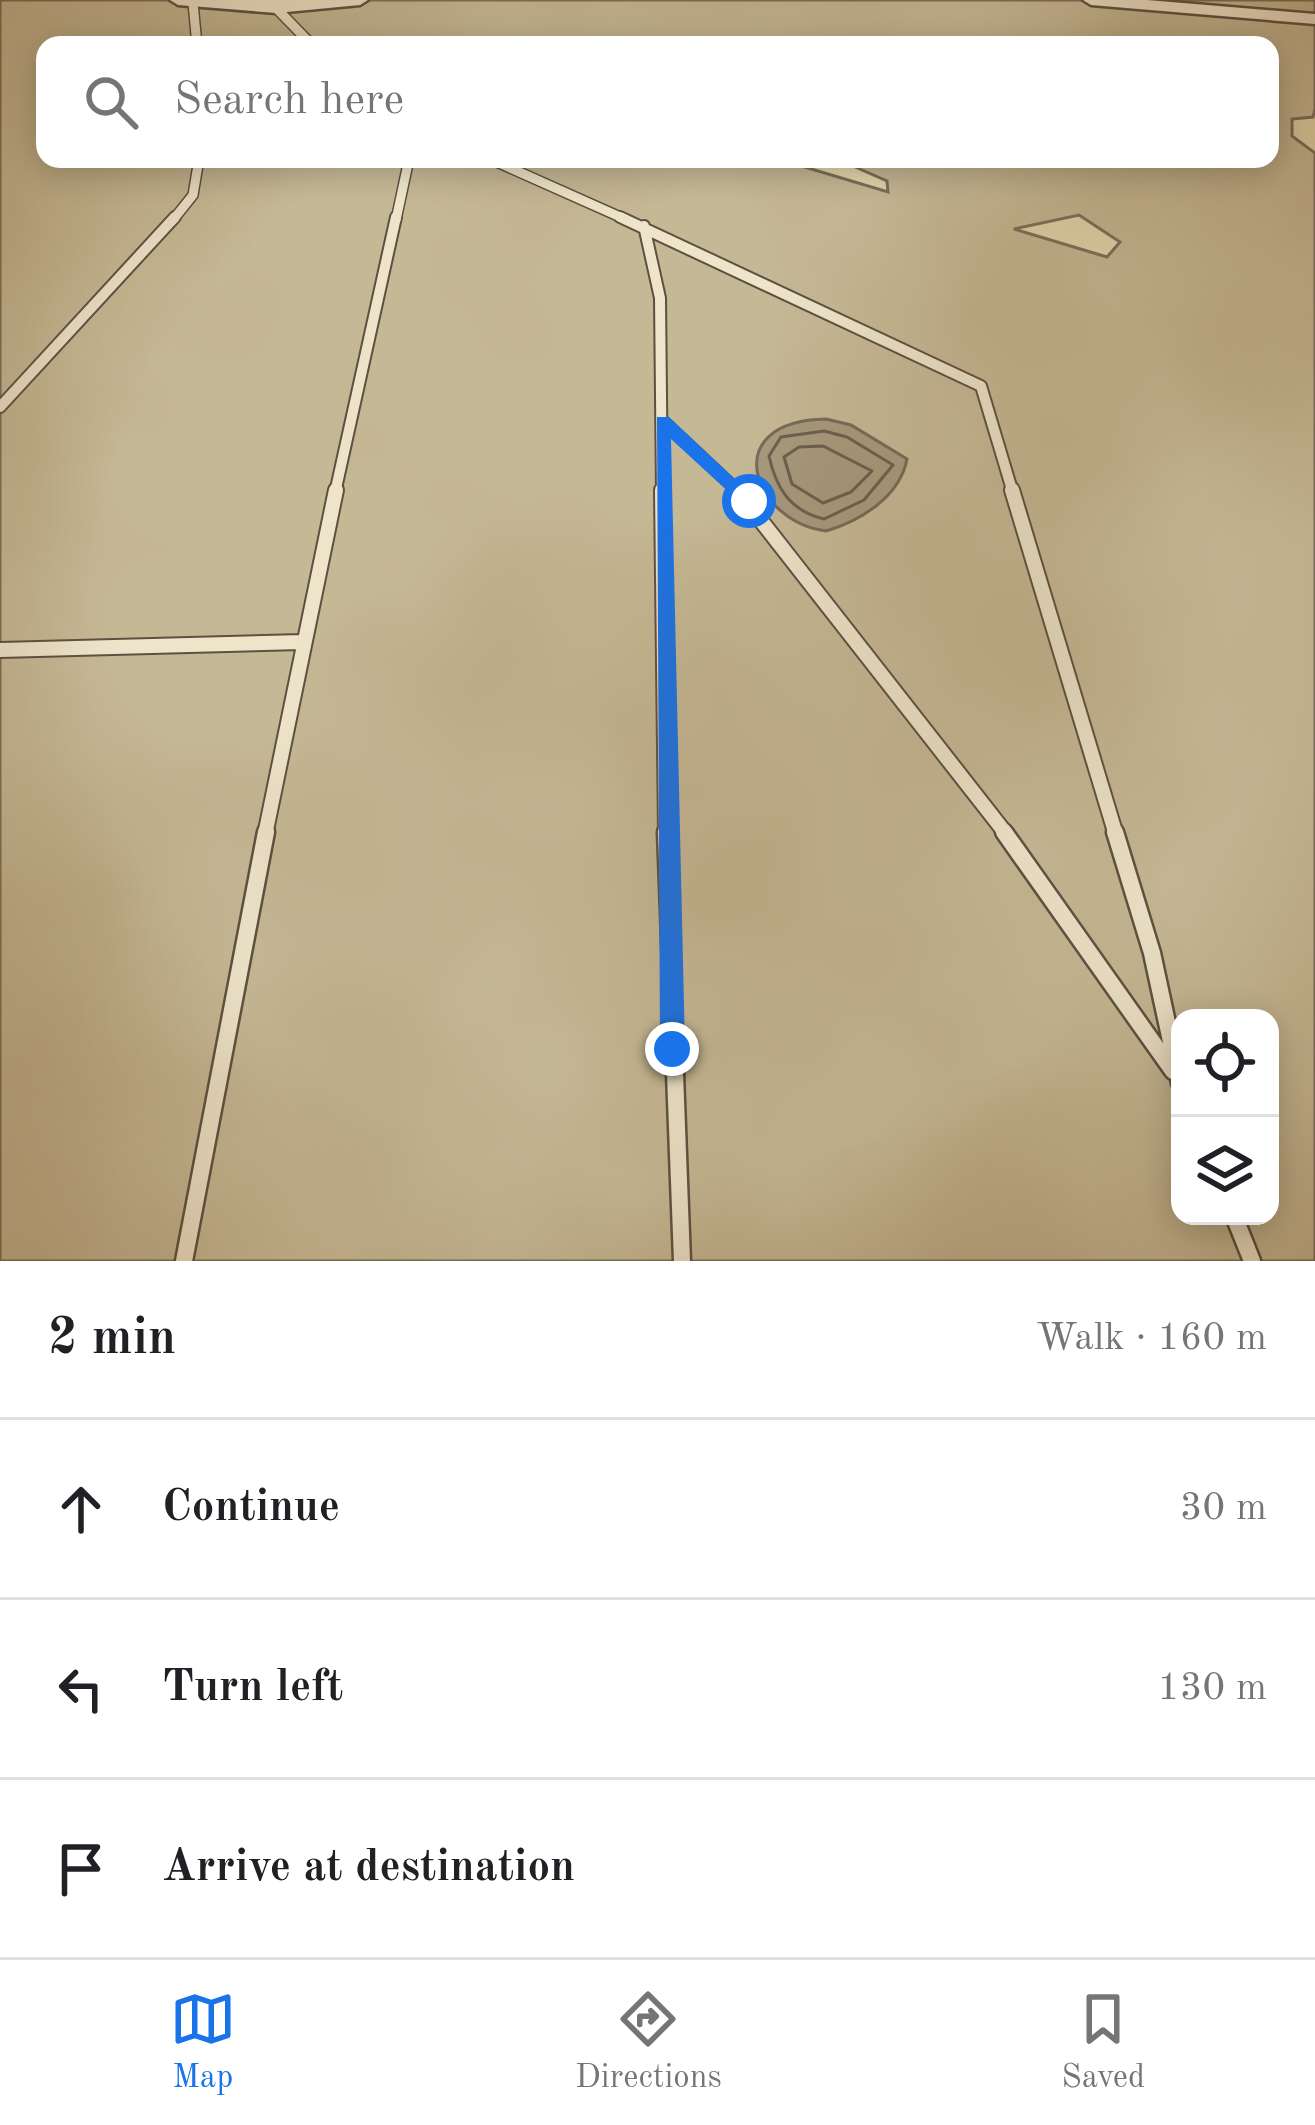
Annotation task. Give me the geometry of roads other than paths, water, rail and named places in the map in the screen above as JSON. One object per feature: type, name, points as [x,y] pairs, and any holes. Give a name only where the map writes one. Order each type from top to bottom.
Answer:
[{"type":"street","points":[[186,2],[277,8],[359,0]]},
{"type":"street","points":[[1091,0],[1315,19]]},
{"type":"lane","points":[[186,2],[195,36]]},
{"type":"lane","points":[[277,8],[303,36]]},
{"type":"lane","points":[[0,407],[193,195],[198,168]]},
{"type":"lane","points":[[184,1261],[302,642],[407,168]]},
{"type":"lane","points":[[511,168],[981,386],[1152,953],[1171,1041]]},
{"type":"lane","points":[[644,226],[660,298],[668,964],[682,1261]]},
{"type":"lane","points":[[663,421],[749,501],[1046,887],[1171,1069]]},
{"type":"lane","points":[[0,650],[302,642]]},
{"type":"lane","points":[[1238,1225],[1252,1261]]},
{"type":"water","points":[[826,419],[851,425],[907,459],[896,485],[877,506],[826,531],[801,524],[780,510],[757,472],[758,453],[769,436],[791,424]]}]
